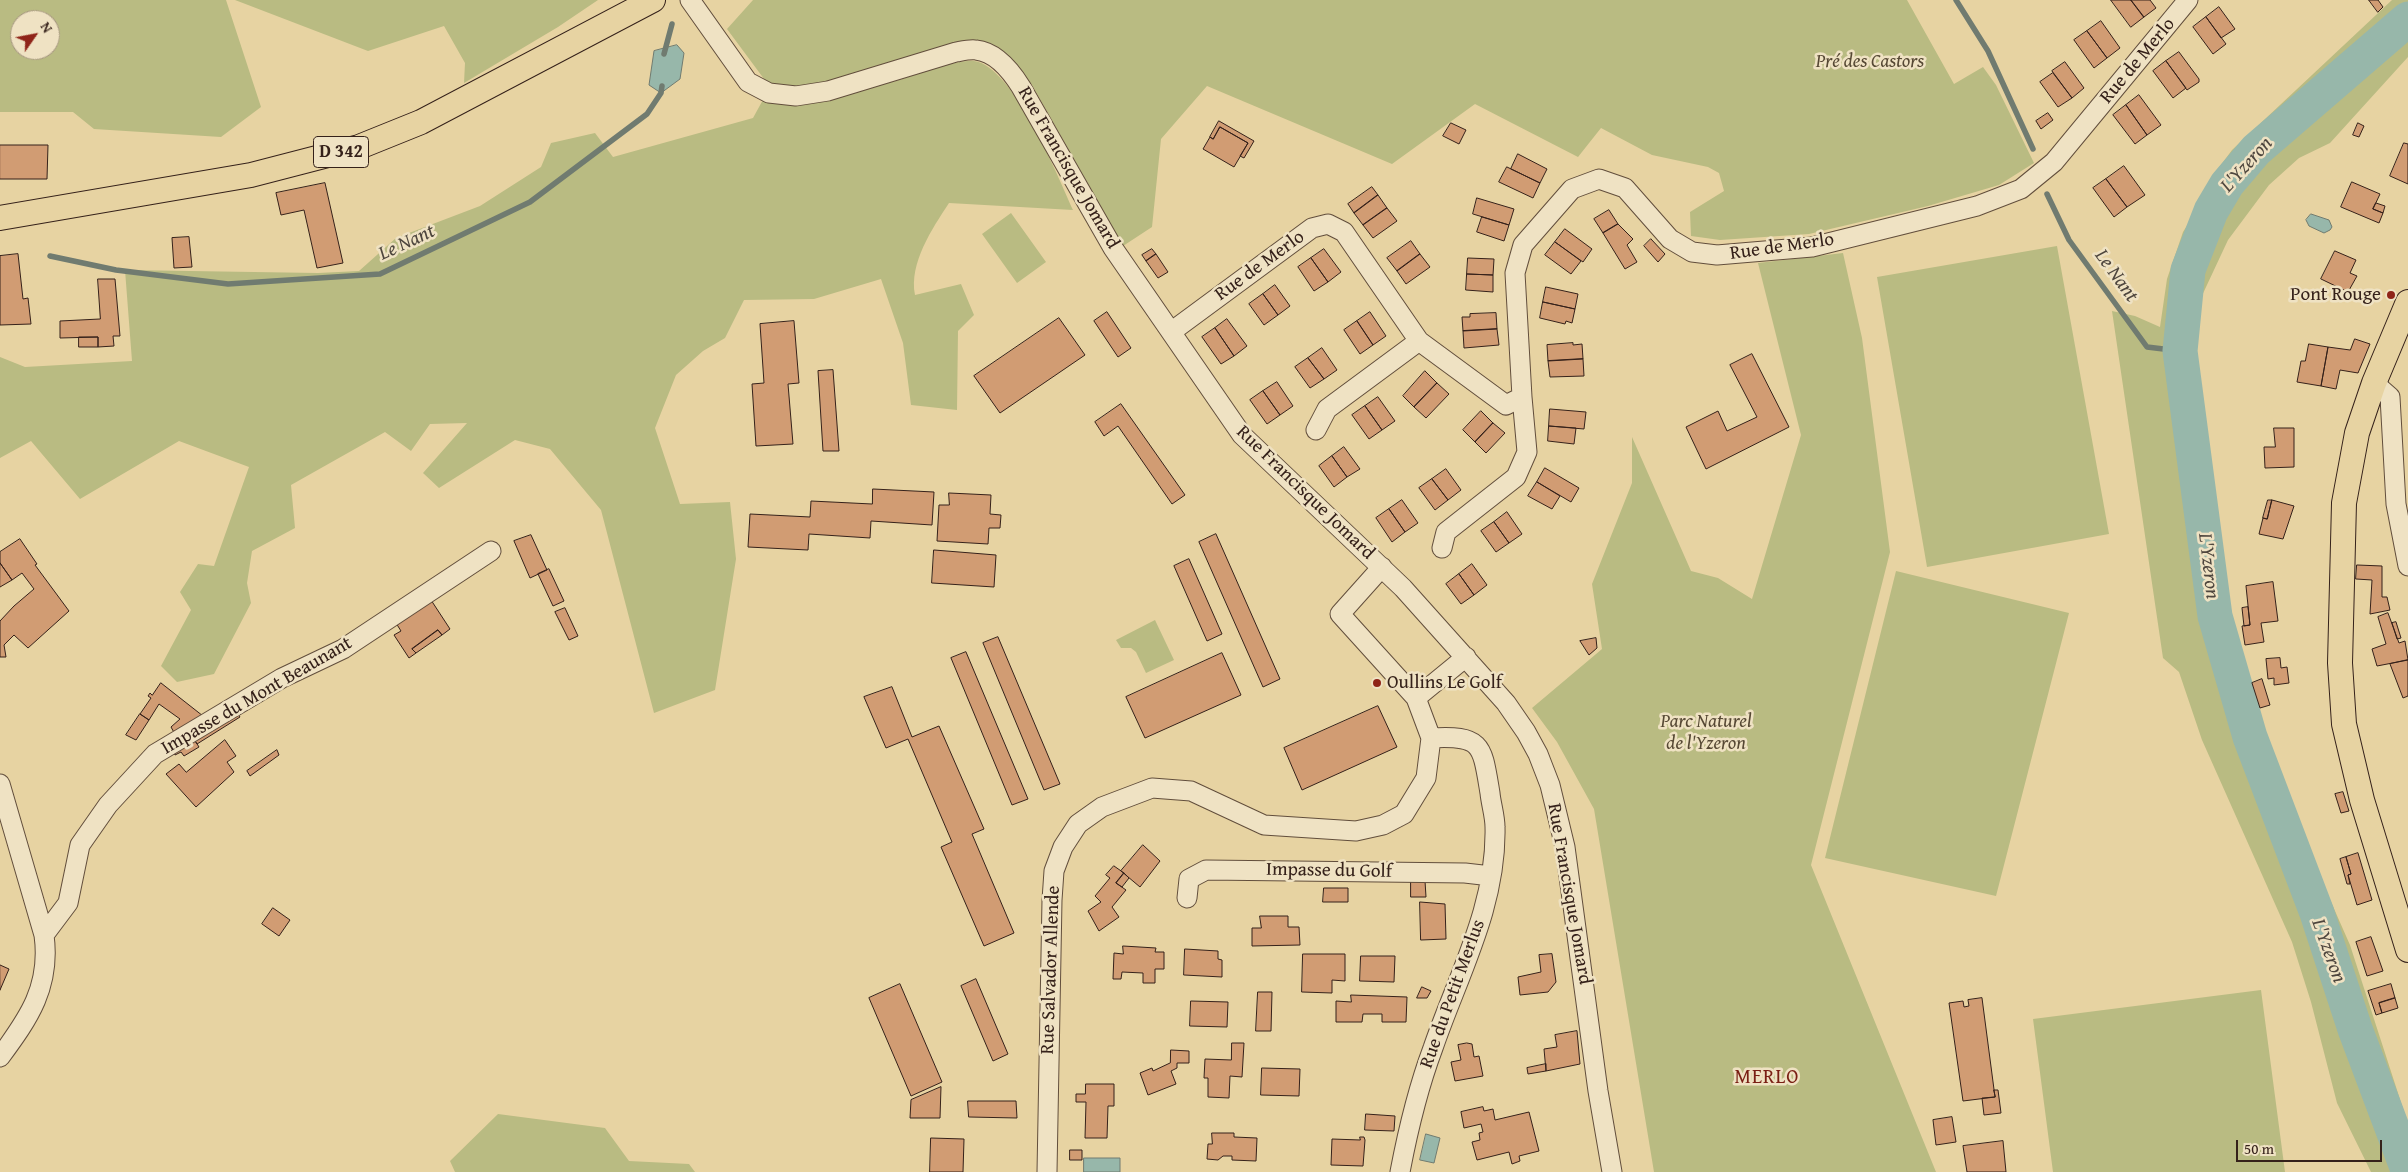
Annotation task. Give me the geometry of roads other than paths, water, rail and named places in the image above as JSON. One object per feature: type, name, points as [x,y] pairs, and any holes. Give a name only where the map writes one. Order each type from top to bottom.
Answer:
[{"type":"main road","name":"D 342","points":[[0,218],[251,175],[359,147],[421,122],[653,0]]},
{"type":"main road","points":[[2408,302],[2374,383],[2357,433],[2344,503],[2340,672],[2344,724],[2362,800],[2408,950]]},
{"type":"street","name":"Rue Francisque Jomard","points":[[690,0],[748,82],[769,93],[796,96],[828,91],[956,52],[976,50],[994,57],[1010,70],[1113,248],[1242,435],[1422,607],[1506,703],[1526,732],[1538,754],[1550,785],[1559,818],[1574,903],[1598,1091],[1612,1172]]},
{"type":"street","name":"Rue de Merlo","points":[[1442,548],[1446,532],[1516,478],[1527,452],[1515,273],[1523,245],[1572,189],[1599,179],[1625,188],[1670,239],[1692,252],[1717,255],[1812,247],[1976,206],[2022,189],[2054,162],[2188,0]]},
{"type":"street","name":"Rue de Merlo","points":[[1170,332],[1312,228],[1328,224],[1344,232],[1419,341],[1506,405],[1522,397]]},
{"type":"street","points":[[1316,430],[1327,409],[1419,341]]},
{"type":"street","points":[[2374,383],[2390,397],[2396,504],[2408,566]]},
{"type":"street","name":"Impasse du Mont Beaunant","points":[[44,935],[68,903],[80,846],[108,805],[154,754],[282,678],[342,649],[491,550]]},
{"type":"street","name":"Rue Salvador Allende","points":[[1047,1172],[1052,900],[1054,871],[1063,847],[1078,824],[1102,807],[1152,788],[1191,791],[1264,825],[1356,830],[1383,825],[1404,814],[1426,778],[1430,738],[1416,698],[1340,614],[1382,568]]},
{"type":"street","points":[[1416,698],[1466,658]]},
{"type":"street","name":"Rue du Petit Merlus","points":[[1400,1172],[1409,1124],[1430,1056],[1479,931],[1491,876],[1495,826],[1484,756],[1473,742],[1458,736],[1430,738]]},
{"type":"street","points":[[0,784],[44,935],[47,958],[41,988],[23,1025],[0,1057]]},
{"type":"street","name":"Impasse du Golf","points":[[1187,898],[1189,879],[1206,870],[1464,873],[1491,876]]},
{"type":"waterway","name":"Le Nant","points":[[1956,0],[1988,51],[2033,149]]},
{"type":"waterway","name":"L'Yzeron","points":[[2408,19],[2256,150],[2227,184],[2211,211],[2188,270],[2180,351],[2215,616],[2250,737],[2317,913],[2355,1029],[2408,1170]]},
{"type":"waterway","name":"Le Nant","points":[[664,54],[672,24]]},
{"type":"waterway","name":"Le Nant","points":[[50,256],[116,270],[228,284],[380,274],[530,202],[647,114],[661,93],[662,86]]},
{"type":"waterway","name":"Le Nant","points":[[2047,194],[2069,240],[2147,347],[2180,351]]},
{"type":"place","name":"Pont Rouge","points":[[2391,295]]},
{"type":"place","name":"Oullins Le Golf","points":[[1377,683]]},
{"type":"district","name":"MERLO","points":[[1767,1078]]},
{"type":"park label","name":"Pré des Castors","points":[[1870,62]]},
{"type":"park label","name":"Parc Naturel de l'Yzeron","points":[[1706,733]]}]
